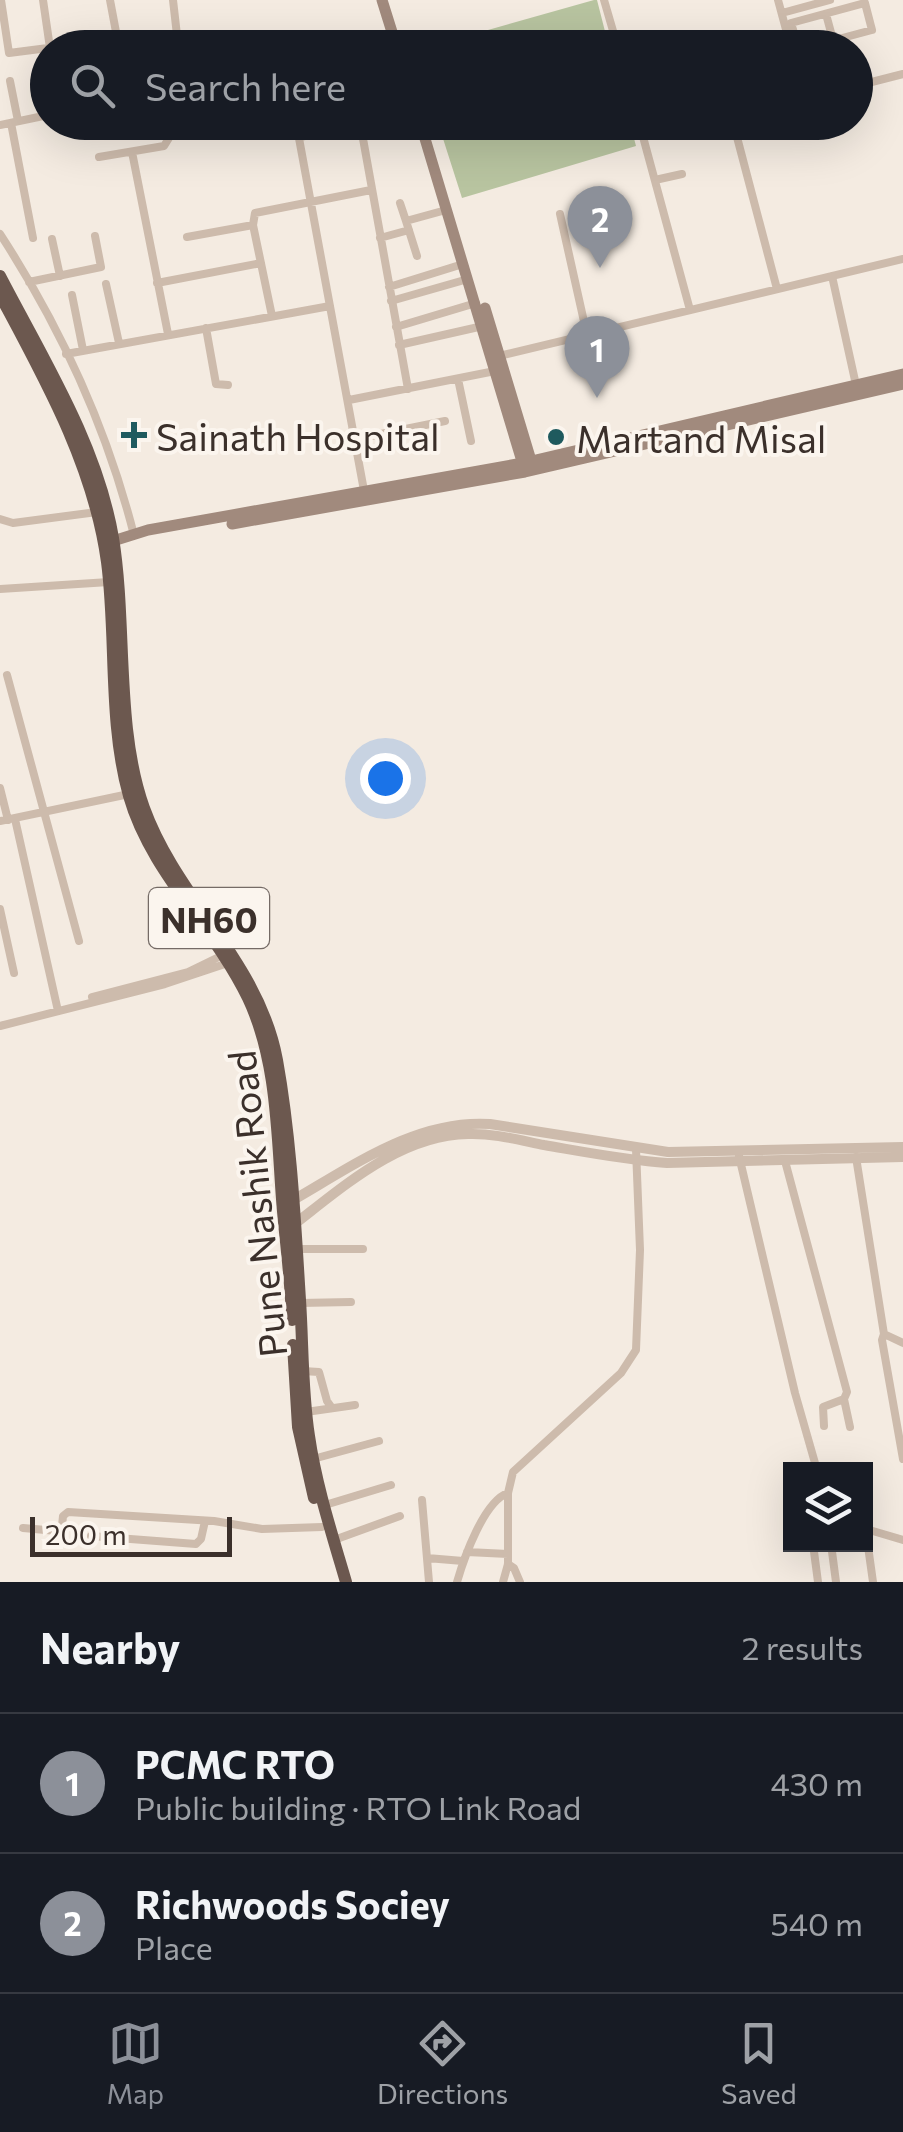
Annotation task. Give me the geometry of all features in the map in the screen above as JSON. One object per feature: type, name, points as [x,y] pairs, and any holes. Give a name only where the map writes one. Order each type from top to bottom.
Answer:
[{"type":"highway","name":"Pune Nashik Road","points":[[0,276],[80,434],[101,489],[113,540],[130,748],[142,804],[170,861],[229,957],[262,1036],[300,1303],[306,1412],[313,1459],[346,1582]]},
{"type":"highway","name":"Pune Nashik Road","points":[[0,296],[72,440],[97,512],[109,582],[118,721],[128,794],[162,868],[229,957]]},
{"type":"highway","name":"Pune Nashik Road","points":[[292,1248],[296,1410],[302,1451],[337,1582]]},
{"type":"main road","points":[[382,0],[394,30]]},
{"type":"main road","points":[[390,0],[397,30]]},
{"type":"main road","points":[[428,140],[468,280],[499,363]]},
{"type":"main road","points":[[430,140],[528,467]]},
{"type":"main road","points":[[528,467],[903,374]]},
{"type":"main road","points":[[113,540],[150,537],[528,467],[903,384]]},
{"type":"street","points":[[1,0],[9,53],[30,50]]},
{"type":"street","points":[[43,0],[47,30]]},
{"type":"street","points":[[173,0],[176,30]]},
{"type":"street","points":[[604,0],[613,30]]},
{"type":"street","points":[[778,0],[789,30]]},
{"type":"street","points":[[782,13],[830,0]]},
{"type":"street","points":[[113,1],[116,30]]},
{"type":"street","points":[[793,30],[792,23],[865,4],[872,30]]},
{"type":"street","points":[[826,14],[830,30]]},
{"type":"street","points":[[873,82],[903,74]]},
{"type":"street","points":[[10,81],[33,238]]},
{"type":"street","points":[[0,125],[30,119]]},
{"type":"street","points":[[99,156],[168,144],[167,140]]},
{"type":"street","points":[[298,140],[365,496]]},
{"type":"street","points":[[363,140],[408,389]]},
{"type":"street","points":[[644,140],[690,310]]},
{"type":"street","points":[[738,140],[777,289]]},
{"type":"street","points":[[132,152],[168,334]]},
{"type":"street","points":[[655,180],[682,174]]},
{"type":"street","points":[[272,316],[253,218],[260,211],[371,190]]},
{"type":"street","points":[[400,202],[417,256]]},
{"type":"street","points":[[380,238],[446,210]]},
{"type":"street","points":[[560,214],[587,334]]},
{"type":"street","points":[[186,237],[253,225]]},
{"type":"street","points":[[0,234],[30,282],[101,428],[137,536]]},
{"type":"street","points":[[30,282],[101,267],[95,236]]},
{"type":"street","points":[[52,239],[60,276]]},
{"type":"street","points":[[349,400],[458,379],[587,334],[903,259]]},
{"type":"street","points":[[157,283],[261,263]]},
{"type":"street","points":[[389,287],[464,264]]},
{"type":"street","points":[[832,276],[856,385]]},
{"type":"street","points":[[391,301],[468,280]]},
{"type":"street","points":[[106,284],[118,344]]},
{"type":"street","points":[[72,295],[83,350]]},
{"type":"street","points":[[396,327],[476,304]]},
{"type":"street","points":[[66,354],[330,306]]},
{"type":"street","points":[[399,345],[483,326]]},
{"type":"street","points":[[206,328],[216,384],[228,386]]},
{"type":"street","points":[[458,379],[471,441]]},
{"type":"street","points":[[356,439],[445,421]]},
{"type":"street","points":[[2,521],[97,512]]},
{"type":"street","points":[[0,589],[109,582]]},
{"type":"street","points":[[6,674],[80,941]]},
{"type":"street","points":[[0,788],[58,1008]]},
{"type":"street","points":[[8,820],[128,794]]},
{"type":"street","points":[[0,909],[14,973]]},
{"type":"street","points":[[0,1023],[166,984],[229,957]]},
{"type":"street","points":[[287,1204],[400,1142],[460,1124],[490,1124],[637,1154]]},
{"type":"street","points":[[290,1227],[379,1163],[450,1136],[499,1136],[637,1154],[785,1161],[903,1147]]},
{"type":"street","points":[[856,1153],[903,1459]]},
{"type":"street","points":[[739,1157],[856,1153],[903,1157]]},
{"type":"street","points":[[502,1582],[508,1559],[509,1482],[520,1464],[621,1373],[636,1350],[640,1278],[637,1154]]},
{"type":"street","points":[[739,1157],[815,1462]]},
{"type":"street","points":[[785,1161],[847,1392],[844,1399],[850,1426]]},
{"type":"street","points":[[292,1248],[362,1249]]},
{"type":"street","points":[[300,1303],[351,1302]]},
{"type":"street","points":[[884,1334],[902,1347]]},
{"type":"street","points":[[303,1370],[319,1372],[332,1408]]},
{"type":"street","points":[[824,1426],[823,1406],[844,1399]]},
{"type":"street","points":[[306,1412],[355,1405]]},
{"type":"street","points":[[313,1459],[379,1442]]},
{"type":"street","points":[[324,1505],[391,1485]]},
{"type":"street","points":[[457,1582],[465,1556],[494,1499],[508,1493]]},
{"type":"street","points":[[422,1500],[430,1582]]},
{"type":"street","points":[[23,1528],[57,1530],[68,1512],[204,1520],[262,1529],[322,1527]]},
{"type":"street","points":[[334,1540],[400,1516]]},
{"type":"street","points":[[91,1536],[196,1544],[202,1539],[204,1520]]},
{"type":"street","points":[[873,1532],[903,1540]]},
{"type":"street","points":[[814,1552],[818,1582]]},
{"type":"street","points":[[832,1552],[836,1582]]},
{"type":"street","points":[[869,1552],[873,1582]]},
{"type":"street","points":[[427,1558],[508,1559]]},
{"type":"street","points":[[508,1559],[520,1582]]},
{"type":"green space","points":[[597,0],[605,30],[488,30]]},
{"type":"green space","points":[[443,140],[634,140],[636,146],[462,198]]},
{"type":"place","name":"Richwoods Sociey","points":[[600,268]]},
{"type":"place","name":"PCMC RTO","points":[[597,398]]},
{"type":"place","name":"Sainath Hospital","points":[[134,435]]},
{"type":"place","name":"Martand Misal","points":[[556,437]]}]
